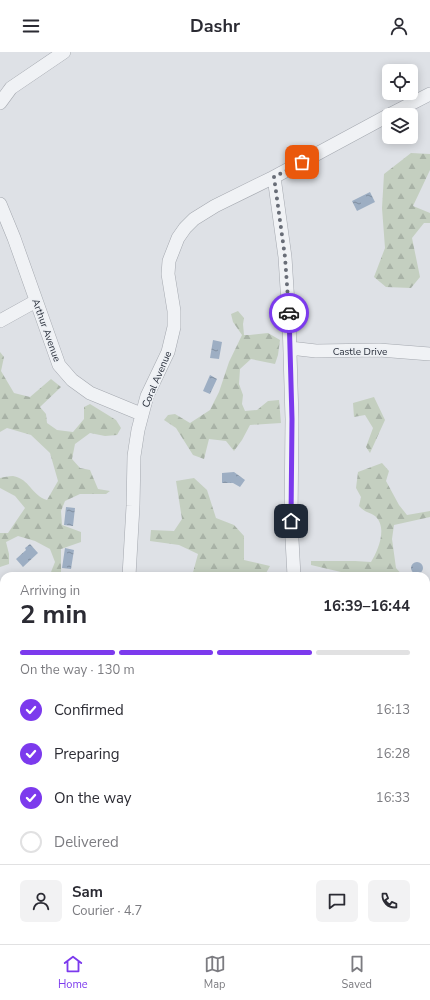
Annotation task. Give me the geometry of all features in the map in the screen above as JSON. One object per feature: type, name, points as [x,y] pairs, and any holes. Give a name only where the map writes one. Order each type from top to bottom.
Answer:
[{"type":"street","points":[[0,103],[12,88],[64,52]]},
{"type":"street","name":"Coral Avenue","points":[[403,108],[430,94]]},
{"type":"street","name":"Coral Avenue","points":[[129,572],[134,456],[141,414],[147,396],[168,352],[174,327],[174,311],[168,274],[169,261],[178,238],[194,219],[214,206],[274,177],[382,119]]},
{"type":"street","points":[[274,177],[285,257],[290,348],[292,419],[291,521],[294,572]]},
{"type":"street","name":"Arthur Avenue","points":[[0,204],[59,365],[72,380],[90,393],[141,414]]},
{"type":"street","points":[[0,321],[36,301]]},
{"type":"street","name":"Castle Drive","points":[[290,348],[316,351],[380,350],[430,354]]},
{"type":"green space","points":[[411,153],[430,154],[430,170],[413,206],[430,213],[430,223],[424,223],[412,238],[420,277],[411,288],[386,287],[374,277],[385,248],[382,208],[384,174]]},
{"type":"green space","points":[[238,311],[244,318],[244,335],[268,333],[280,340],[275,364],[251,359],[240,369],[239,384],[243,395],[242,404],[245,411],[257,410],[268,401],[279,400],[281,423],[250,425],[234,451],[226,441],[209,439],[204,459],[193,455],[176,428],[164,420],[168,415],[175,414],[190,423],[210,410],[219,392],[229,362],[242,335],[233,322],[231,314]]},
{"type":"green space","points":[[0,352],[4,357],[1,371],[14,393],[30,397],[51,379],[61,387],[40,407],[46,414],[47,423],[57,430],[73,432],[84,419],[84,407],[90,404],[116,420],[121,428],[117,435],[105,436],[90,433],[75,444],[72,459],[80,468],[90,470],[98,489],[110,491],[106,494],[80,494],[65,501],[61,511],[62,525],[81,532],[81,542],[61,549],[61,572],[51,572],[55,562],[50,549],[35,541],[18,536],[6,542],[9,554],[9,564],[0,567],[0,533],[8,533],[25,508],[15,496],[0,488],[0,478],[13,476],[19,478],[23,480],[37,495],[47,500],[58,481],[50,453],[31,435],[7,428],[0,432]]},
{"type":"green space","points":[[374,397],[385,420],[370,453],[366,447],[373,428],[365,415],[354,417],[353,403]]},
{"type":"green space","points":[[382,463],[389,471],[386,481],[399,505],[407,515],[430,511],[430,517],[394,525],[392,539],[396,568],[400,572],[341,572],[311,565],[311,561],[371,562],[379,546],[381,526],[375,516],[359,506],[361,497],[356,488],[358,472]]},
{"type":"green space","points":[[194,478],[207,490],[216,518],[234,525],[244,536],[244,560],[270,566],[267,572],[193,572],[198,554],[179,545],[150,541],[151,530],[174,531],[182,519],[176,481]]},
{"type":"water","points":[[370,192],[375,202],[357,211],[352,201]]},
{"type":"water","points":[[213,340],[222,342],[219,359],[210,358]]},
{"type":"water","points":[[210,375],[217,379],[210,394],[203,391]]},
{"type":"water","points":[[234,472],[245,480],[240,487],[233,483],[222,483],[222,473]]},
{"type":"water","points":[[66,507],[75,508],[73,526],[64,525]]},
{"type":"water","points":[[30,544],[38,553],[23,567],[16,559]]},
{"type":"water","points":[[65,548],[74,550],[71,569],[62,568]]},
{"type":"water","points":[[415,562],[419,562],[423,566],[423,570],[421,572],[413,572],[411,570],[411,566]]},
{"type":"way so far","points":[[289,313],[285,257],[274,177],[302,162]]},
{"type":"route","points":[[289,313],[292,419],[291,521]]}]
